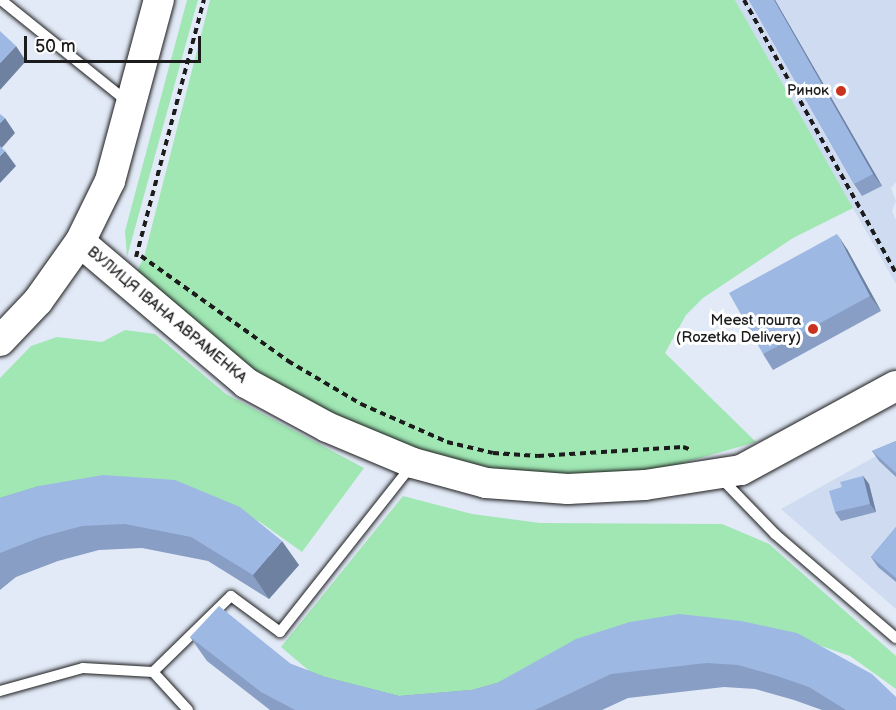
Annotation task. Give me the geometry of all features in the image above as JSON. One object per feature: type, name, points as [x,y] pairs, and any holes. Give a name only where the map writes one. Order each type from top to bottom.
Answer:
[{"type":"street","name":"ВУЛИЦЯ ІВАНА АВРАМЕНКА","points":[[0,341],[39,301],[80,242],[110,181],[159,0]]},
{"type":"street","name":"ВУЛИЦЯ ІВАНА АВРАМЕНКА","points":[[80,242],[131,265],[171,321],[246,382],[327,427],[413,463],[486,483],[567,489],[645,485],[710,465],[741,470],[896,386]]},
{"type":"lane","points":[[1,0],[132,105]]},
{"type":"lane","points":[[153,672],[231,596],[280,632],[413,463]]},
{"type":"lane","points":[[710,465],[775,534],[896,638]]},
{"type":"lane","points":[[0,691],[83,668],[153,672],[188,710]]},
{"type":"path","points":[[204,0],[131,265],[361,404],[447,442],[493,453],[538,456],[683,447],[710,465]]},
{"type":"path","points":[[744,0],[896,273]]},
{"type":"shaded area","name":"Ринок","points":[[735,0],[896,0],[896,182],[891,188],[896,201],[892,211],[896,220],[896,284]]},
{"type":"shaded area","points":[[896,445],[896,609],[781,509]]},
{"type":"green space","points":[[187,0],[198,0],[127,257],[125,231]]},
{"type":"green space","points":[[210,0],[735,0],[853,208],[793,238],[703,298],[686,315],[665,353],[756,442],[634,477],[560,481],[413,456],[251,378],[135,275],[144,257]]},
{"type":"green space","points":[[125,330],[155,334],[226,394],[364,468],[302,552],[260,522],[199,494],[0,511],[0,378],[31,346],[57,337],[102,342]]},
{"type":"green space","points":[[403,496],[472,514],[540,523],[722,524],[769,544],[896,656],[896,689],[850,656],[792,636],[524,683],[398,700],[314,675],[281,647]]},
{"type":"building","points":[[749,0],[774,0],[873,174],[854,184]]},
{"type":"building","points":[[0,31],[16,46],[0,63]]},
{"type":"building","points":[[0,146],[5,151],[0,156]]},
{"type":"building","points":[[837,234],[870,296],[763,354],[729,293]]},
{"type":"building","points":[[896,441],[896,473],[872,451]]},
{"type":"building","points":[[103,475],[175,480],[240,507],[282,541],[253,575],[191,537],[125,524],[82,526],[41,537],[0,553],[0,498],[39,486]]},
{"type":"building","points":[[863,476],[870,504],[835,512],[829,491],[842,487],[840,482]]},
{"type":"building","points":[[896,527],[896,578],[871,557]]},
{"type":"building","points":[[219,606],[291,664],[325,677],[399,696],[472,690],[497,683],[576,639],[630,622],[679,614],[741,621],[797,633],[872,674],[896,697],[896,710],[846,710],[809,687],[777,676],[738,665],[707,663],[611,674],[535,710],[295,710],[261,692],[190,637]]},
{"type":"place","name":"Ринок","points":[[841,91]]},
{"type":"place","name":"Meest пошта (Rozetka Delivery)","points":[[813,329]]}]
